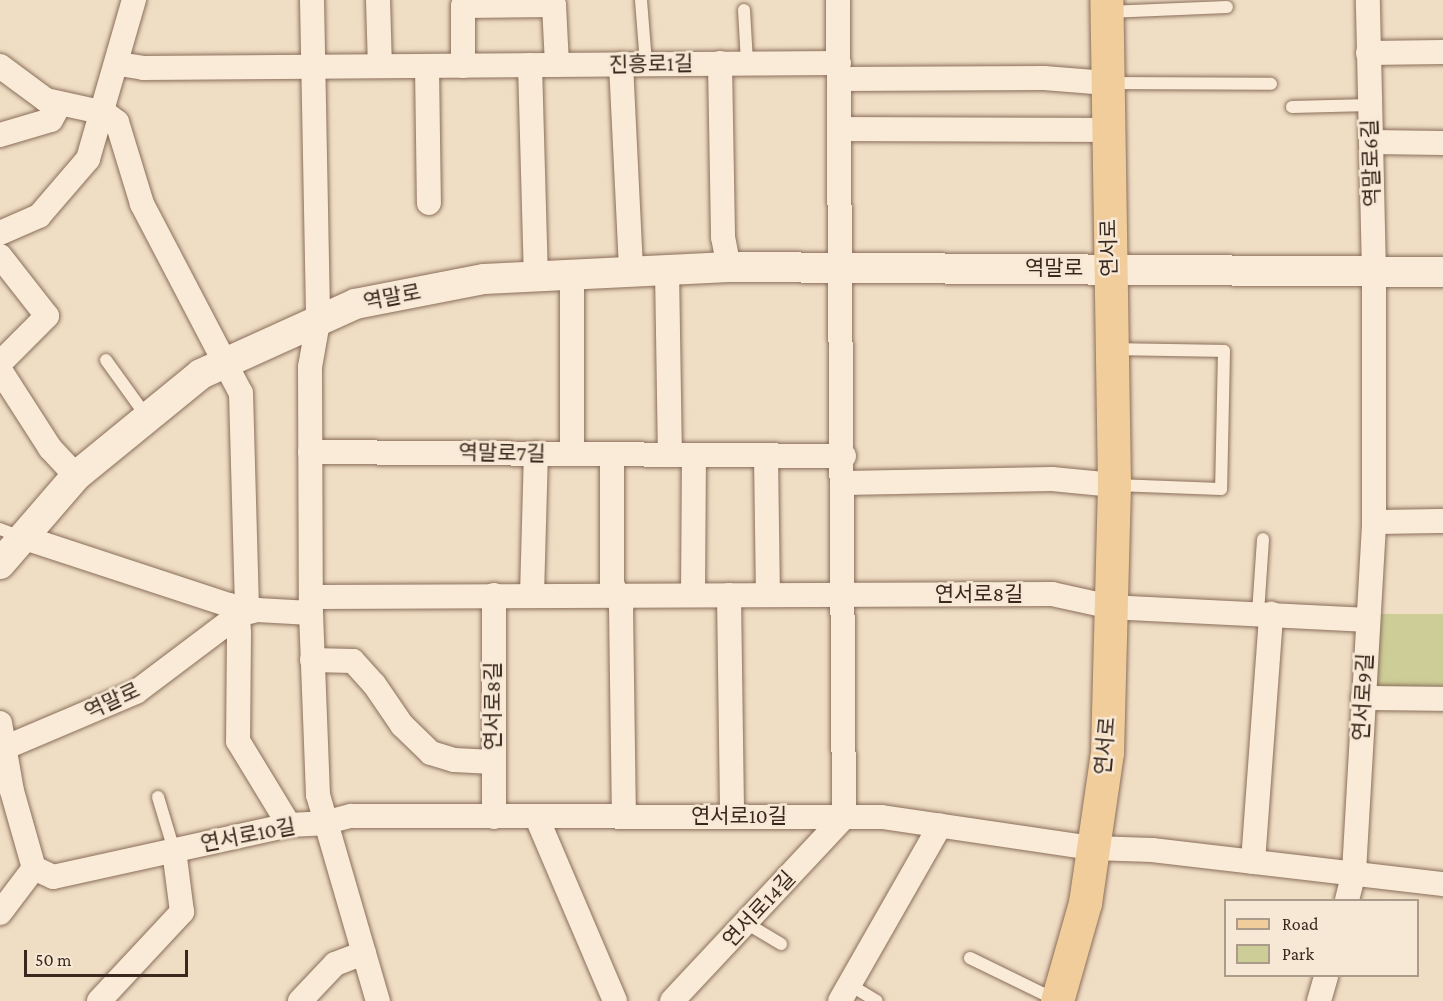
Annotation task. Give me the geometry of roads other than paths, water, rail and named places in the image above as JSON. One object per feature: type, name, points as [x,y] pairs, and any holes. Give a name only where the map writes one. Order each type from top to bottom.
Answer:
[{"type":"main road","name":"연서로","points":[[1057,1001],[1085,903],[1107,752],[1114,485],[1106,6]]},
{"type":"street","points":[[312,0],[318,322],[310,367],[310,452],[312,660],[318,795],[324,824],[378,1001]]},
{"type":"street","points":[[378,0],[380,66]]},
{"type":"street","points":[[838,0],[846,595],[844,817]]},
{"type":"street","name":"역말로6길","points":[[1368,0],[1374,273]]},
{"type":"street","points":[[0,233],[39,216],[67,188],[88,159],[105,113],[119,64],[127,2]]},
{"type":"street","points":[[463,66],[463,6],[554,4],[557,65]]},
{"type":"street","points":[[1368,53],[1443,52]]},
{"type":"street","name":"진흥로1길","points":[[119,64],[143,68],[747,62],[839,71]]},
{"type":"street","points":[[720,63],[723,237],[729,267]]},
{"type":"street","points":[[621,64],[631,270]]},
{"type":"street","points":[[530,65],[536,275]]},
{"type":"street","points":[[427,66],[429,203]]},
{"type":"street","points":[[839,71],[1044,78],[1107,83]]},
{"type":"street","points":[[3,73],[46,100],[105,113],[117,122],[142,204],[241,393],[245,463],[247,604],[238,615],[238,741],[289,825]]},
{"type":"street","points":[[0,135],[51,120],[60,104]]},
{"type":"street","points":[[840,129],[1107,130]]},
{"type":"street","points":[[1371,142],[1443,143]]},
{"type":"street","points":[[0,256],[47,316],[0,363]]},
{"type":"street","name":"역말로","points":[[0,564],[11,533],[76,476],[201,374],[355,304],[484,279],[572,272],[729,267],[1443,272]]},
{"type":"street","points":[[667,269],[669,455]]},
{"type":"street","points":[[572,272],[572,454]]},
{"type":"street","points":[[1374,273],[1374,522],[1443,521]]},
{"type":"street","points":[[0,370],[50,448],[76,476]]},
{"type":"street","name":"역말로7길","points":[[310,452],[694,455]]},
{"type":"street","points":[[532,595],[536,453]]},
{"type":"street","points":[[612,454],[612,583],[621,607],[624,817]]},
{"type":"street","points":[[693,595],[694,455],[844,456]]},
{"type":"street","points":[[766,455],[768,595]]},
{"type":"street","points":[[845,483],[1052,479],[1114,485]]},
{"type":"street","name":"연서로9길","points":[[1347,899],[1354,872],[1374,522]]},
{"type":"street","points":[[11,533],[229,605],[238,615]]},
{"type":"street","name":"연서로8길","points":[[312,605],[494,595],[1052,594],[1111,607],[1367,620]]},
{"type":"street","name":"연서로8길","points":[[494,595],[494,817]]},
{"type":"street","points":[[729,595],[732,816]]},
{"type":"street","name":"역말로","points":[[4,748],[136,692],[238,615],[257,610],[312,605]]},
{"type":"street","points":[[1253,862],[1264,613]]},
{"type":"street","points":[[312,660],[353,661],[402,725],[431,753],[454,760],[493,762]]},
{"type":"street","points":[[1363,698],[1443,699]]},
{"type":"street","points":[[0,723],[4,748],[6,793],[34,868],[0,914]]},
{"type":"street","name":"연서로10길","points":[[34,868],[53,877],[289,825],[324,824],[351,816],[882,817],[1093,848]]},
{"type":"street","name":"연서로14길","points":[[672,1001],[844,817]]},
{"type":"street","points":[[537,818],[615,1001]]},
{"type":"street","points":[[845,993],[940,826]]},
{"type":"street","points":[[1093,848],[1152,850],[1443,884]]},
{"type":"street","name":"연서로10길","points":[[99,1001],[182,912],[174,850]]},
{"type":"street","points":[[300,1001],[335,964],[364,953]]},
{"type":"street","points":[[1319,1001],[1325,977]]},
{"type":"lane","points":[[641,0],[646,63]]},
{"type":"lane","points":[[1106,6],[1227,7]]},
{"type":"lane","points":[[744,10],[747,62]]},
{"type":"lane","points":[[1107,83],[1271,84]]},
{"type":"lane","points":[[1292,107],[1370,105]]},
{"type":"lane","points":[[1110,349],[1224,351],[1221,489],[1114,485]]},
{"type":"lane","points":[[106,360],[148,418]]},
{"type":"lane","points":[[1263,538],[1264,613]]},
{"type":"lane","points":[[158,797],[174,850]]},
{"type":"lane","points":[[746,923],[781,944]]},
{"type":"lane","points":[[970,958],[1057,1001]]},
{"type":"lane","points":[[845,993],[877,1001]]}]
